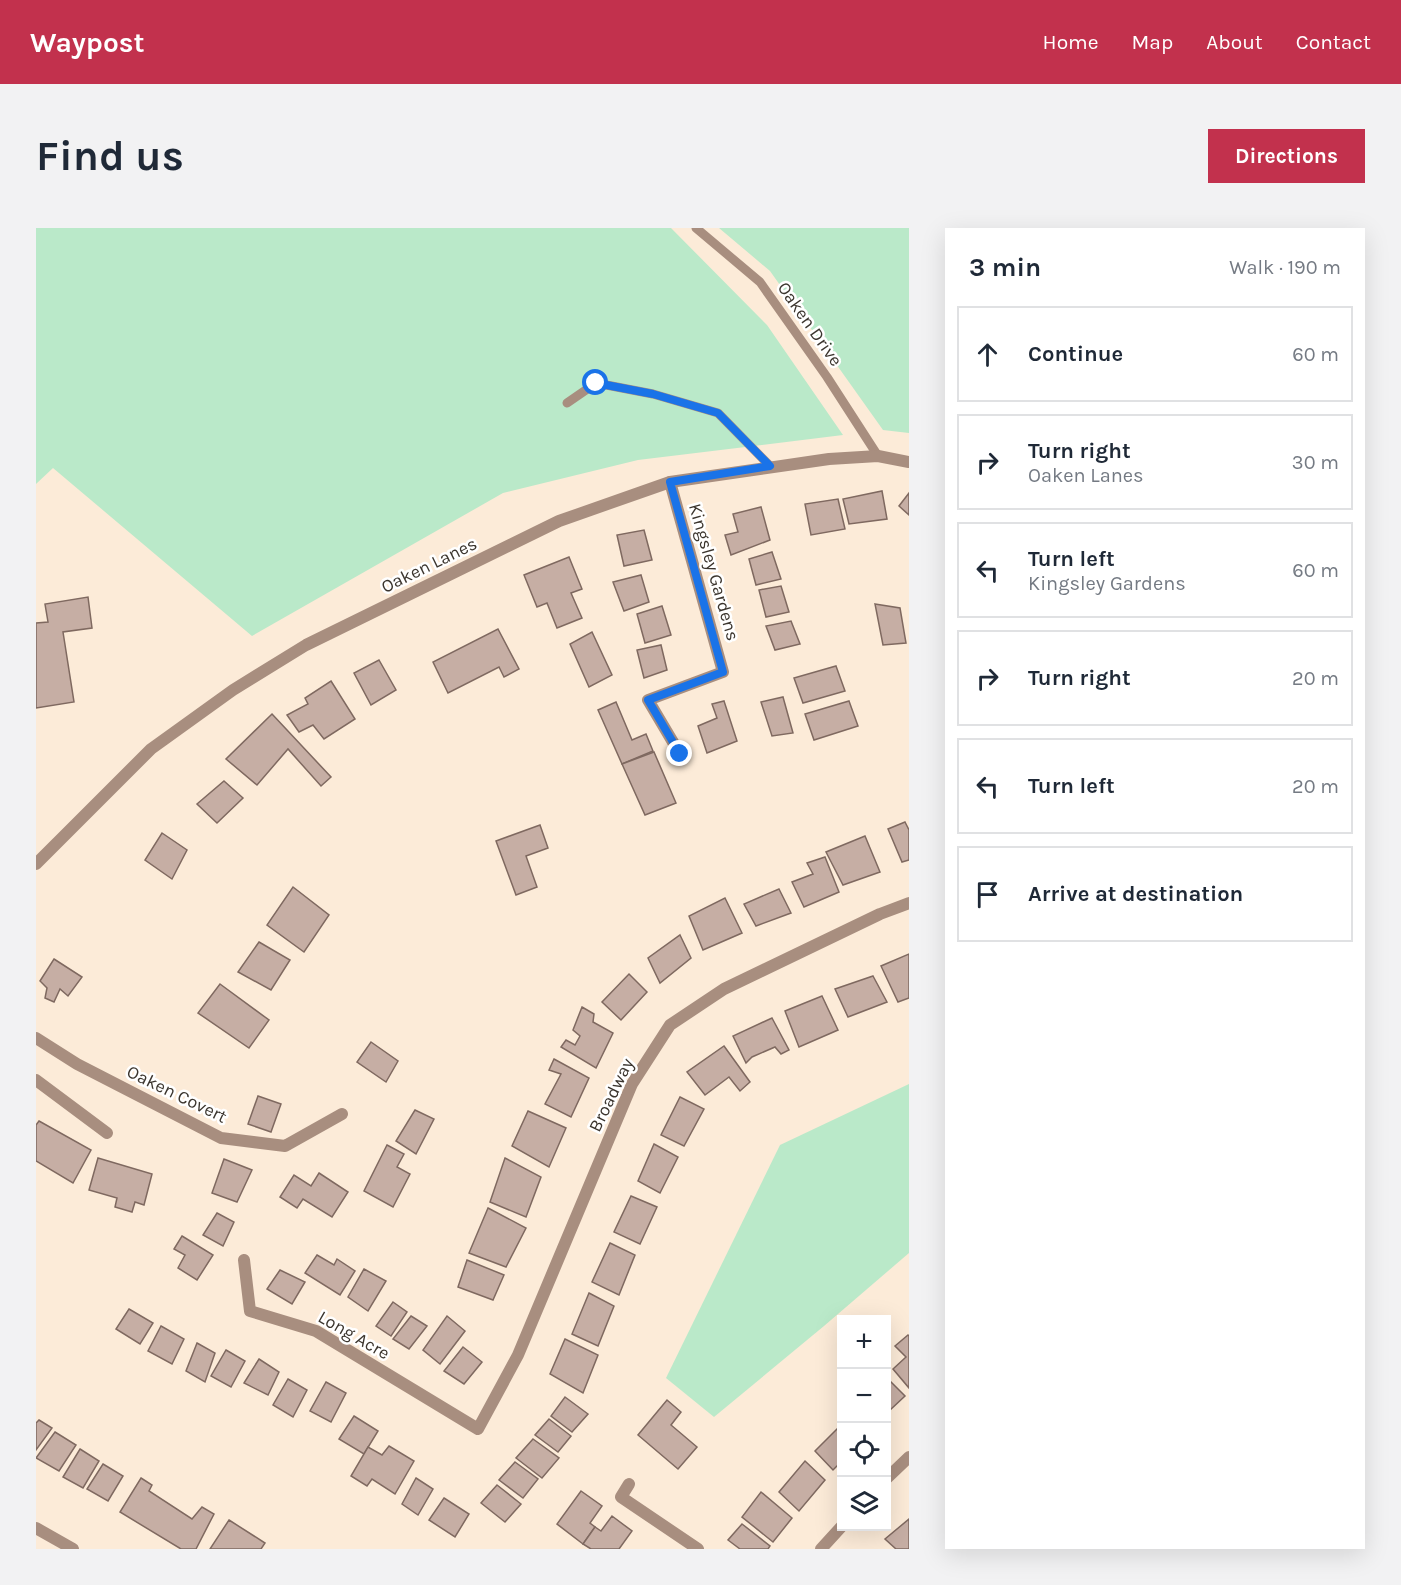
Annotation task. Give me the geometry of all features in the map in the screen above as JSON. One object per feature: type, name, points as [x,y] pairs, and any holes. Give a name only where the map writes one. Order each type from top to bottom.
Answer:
[{"type":"street","name":"Oaken Lanes","points":[[36,864],[151,749],[233,690],[306,645],[558,521],[670,482],[829,459],[878,456],[909,462]]},
{"type":"street","name":"Kingsley Gardens","points":[[670,482],[723,672],[648,700],[680,754]]},
{"type":"street","name":"Broadway","points":[[478,1429],[518,1355],[632,1084],[670,1025],[724,988],[880,914],[909,903]]},
{"type":"street","name":"Oaken Covert","points":[[36,1038],[77,1064],[221,1137],[285,1146],[342,1114]]},
{"type":"street","points":[[36,1080],[107,1133]]},
{"type":"street","name":"Long Acre","points":[[244,1260],[250,1311],[316,1331],[478,1429]]},
{"type":"street","points":[[888,1477],[909,1457]]},
{"type":"street","points":[[629,1484],[621,1497],[698,1549]]},
{"type":"street","points":[[36,1528],[73,1549]]},
{"type":"street","points":[[821,1549],[838,1531]]},
{"type":"lane","name":"Oaken Drive","points":[[696,228],[760,282],[827,376],[878,456]]},
{"type":"lane","points":[[567,403],[596,383],[653,394],[718,413],[770,466]]},
{"type":"green space","points":[[36,228],[671,228],[767,325],[843,435],[638,460],[503,493],[252,636],[53,468],[36,484]]},
{"type":"green space","points":[[719,228],[909,228],[909,433],[883,430],[770,271]]},
{"type":"green space","points":[[909,1084],[909,1253],[714,1417],[666,1378],[780,1145]]},
{"type":"building","points":[[882,491],[887,519],[849,524],[843,499]]},
{"type":"building","points":[[909,493],[909,515],[899,506]]},
{"type":"building","points":[[838,499],[845,529],[811,535],[805,504]]},
{"type":"building","points":[[761,507],[770,540],[731,555],[725,535],[738,532],[733,514]]},
{"type":"building","points":[[644,530],[652,560],[624,566],[617,535]]},
{"type":"building","points":[[772,552],[781,579],[756,585],[749,559]]},
{"type":"building","points":[[569,557],[582,589],[571,593],[582,618],[557,628],[547,603],[537,607],[524,575]]},
{"type":"building","points":[[641,575],[649,602],[624,611],[613,582]]},
{"type":"building","points":[[781,586],[789,612],[766,617],[759,590]]},
{"type":"building","points":[[88,597],[92,628],[63,632],[74,702],[36,708],[36,623],[48,622],[45,604]]},
{"type":"building","points":[[875,604],[900,608],[906,643],[883,645]]},
{"type":"building","points":[[662,606],[671,635],[645,643],[637,614]]},
{"type":"building","points":[[791,621],[800,644],[775,650],[766,626]]},
{"type":"building","points":[[498,629],[519,669],[504,677],[499,667],[448,693],[433,662]]},
{"type":"building","points":[[592,632],[612,675],[589,687],[570,644]]},
{"type":"building","points":[[661,645],[667,670],[644,678],[637,650]]},
{"type":"building","points":[[379,660],[396,690],[371,705],[354,673]]},
{"type":"building","points":[[836,666],[845,691],[803,703],[794,678]]},
{"type":"building","points":[[331,681],[355,719],[324,739],[313,725],[299,732],[287,715],[308,704],[305,698]]},
{"type":"building","points":[[783,697],[793,733],[772,736],[761,702]]},
{"type":"building","points":[[724,701],[737,741],[707,753],[698,726],[717,718],[712,704]]},
{"type":"building","points":[[849,701],[858,726],[814,740],[805,714]]},
{"type":"building","points":[[616,702],[632,740],[646,734],[653,751],[622,764],[598,710]]},
{"type":"building","points":[[272,714],[331,777],[321,786],[288,749],[257,785],[226,759]]},
{"type":"building","points":[[654,752],[676,803],[645,815],[622,764]]},
{"type":"building","points":[[224,781],[243,798],[217,823],[197,804]]},
{"type":"building","points":[[905,822],[909,830],[909,860],[902,862],[888,829]]},
{"type":"building","points":[[540,825],[548,848],[526,856],[537,887],[516,895],[496,841]]},
{"type":"building","points":[[162,833],[187,850],[172,879],[145,860]]},
{"type":"building","points":[[865,836],[880,872],[843,885],[826,852]]},
{"type":"building","points":[[825,857],[839,892],[804,907],[792,882],[813,874],[807,863]]},
{"type":"building","points":[[293,887],[329,915],[304,952],[267,925]]},
{"type":"building","points":[[779,889],[791,913],[756,926],[744,904]]},
{"type":"building","points":[[725,898],[742,933],[703,950],[689,916]]},
{"type":"building","points":[[680,935],[691,958],[660,983],[648,958]]},
{"type":"building","points":[[259,942],[290,960],[271,990],[238,972]]},
{"type":"building","points":[[909,954],[909,998],[898,1002],[881,966]]},
{"type":"building","points":[[54,959],[82,977],[68,996],[60,989],[54,1002],[45,998],[47,988],[40,981]]},
{"type":"building","points":[[629,974],[647,992],[621,1020],[602,1002]]},
{"type":"building","points":[[873,976],[887,1002],[848,1017],[835,989]]},
{"type":"building","points":[[220,984],[269,1020],[249,1048],[198,1013]]},
{"type":"building","points":[[822,996],[838,1030],[799,1047],[785,1011]]},
{"type":"building","points":[[582,1007],[594,1014],[593,1022],[613,1033],[596,1068],[561,1047],[566,1040],[575,1045],[580,1036],[573,1030]]},
{"type":"building","points":[[772,1018],[789,1050],[781,1054],[775,1047],[752,1057],[746,1063],[733,1036]]},
{"type":"building","points":[[371,1042],[398,1061],[386,1082],[357,1062]]},
{"type":"building","points":[[724,1046],[750,1082],[740,1091],[729,1077],[705,1095],[687,1072]]},
{"type":"building","points":[[554,1059],[589,1078],[571,1117],[545,1104],[561,1074],[549,1070]]},
{"type":"building","points":[[258,1096],[281,1104],[271,1132],[248,1124]]},
{"type":"building","points":[[680,1097],[704,1109],[684,1146],[661,1135]]},
{"type":"building","points":[[415,1110],[434,1119],[416,1154],[396,1141]]},
{"type":"building","points":[[528,1111],[566,1128],[549,1167],[512,1146]]},
{"type":"building","points":[[39,1121],[91,1150],[73,1183],[36,1161],[36,1125]]},
{"type":"building","points":[[654,1144],[678,1157],[660,1193],[638,1181]]},
{"type":"building","points":[[387,1145],[404,1154],[397,1167],[410,1174],[393,1207],[364,1191]]},
{"type":"building","points":[[98,1158],[152,1174],[144,1205],[135,1202],[132,1212],[115,1207],[117,1198],[89,1190]]},
{"type":"building","points":[[505,1158],[541,1177],[526,1217],[490,1202]]},
{"type":"building","points":[[224,1159],[252,1170],[237,1202],[212,1193]]},
{"type":"building","points":[[319,1173],[348,1192],[332,1217],[303,1199],[297,1208],[280,1197],[294,1175],[311,1186]]},
{"type":"building","points":[[631,1196],[657,1207],[640,1244],[614,1232]]},
{"type":"building","points":[[488,1208],[526,1228],[506,1267],[469,1253]]},
{"type":"building","points":[[217,1213],[234,1222],[223,1246],[203,1235]]},
{"type":"building","points":[[182,1236],[213,1255],[197,1280],[178,1268],[185,1255],[174,1249]]},
{"type":"building","points":[[610,1243],[635,1255],[619,1295],[592,1282]]},
{"type":"building","points":[[317,1255],[334,1265],[337,1259],[355,1271],[340,1295],[305,1273]]},
{"type":"building","points":[[467,1260],[504,1275],[493,1300],[458,1287]]},
{"type":"building","points":[[364,1269],[386,1281],[368,1311],[348,1297]]},
{"type":"building","points":[[280,1270],[305,1282],[292,1304],[267,1289]]},
{"type":"building","points":[[589,1293],[614,1306],[598,1346],[572,1334]]},
{"type":"building","points":[[393,1302],[407,1312],[391,1336],[376,1326]]},
{"type":"building","points":[[129,1309],[153,1323],[140,1344],[116,1329]]},
{"type":"building","points":[[411,1316],[427,1326],[409,1349],[393,1339]]},
{"type":"building","points":[[447,1316],[465,1331],[440,1364],[423,1350]]},
{"type":"building","points":[[161,1326],[184,1339],[172,1364],[148,1351]]},
{"type":"building","points":[[908,1335],[909,1388],[893,1369],[906,1357],[895,1346]]},
{"type":"building","points":[[565,1339],[598,1355],[583,1393],[550,1374]]},
{"type":"building","points":[[197,1343],[215,1353],[205,1382],[186,1371]]},
{"type":"building","points":[[463,1347],[482,1362],[464,1384],[444,1371]]},
{"type":"building","points":[[226,1350],[245,1361],[231,1387],[211,1376]]},
{"type":"building","points":[[259,1359],[279,1372],[268,1395],[244,1383]]},
{"type":"building","points":[[288,1379],[307,1390],[293,1417],[273,1405]]},
{"type":"building","points":[[326,1382],[346,1393],[331,1422],[310,1411]]},
{"type":"building","points":[[891,1382],[905,1396],[891,1409]]},
{"type":"building","points":[[565,1397],[588,1414],[572,1432],[551,1416]]},
{"type":"building","points":[[667,1400],[681,1412],[671,1425],[697,1447],[678,1469],[638,1435]]},
{"type":"building","points":[[354,1416],[378,1431],[364,1454],[339,1439]]},
{"type":"building","points":[[549,1419],[571,1436],[558,1452],[535,1435]]},
{"type":"building","points":[[39,1420],[52,1428],[36,1450],[36,1423]]},
{"type":"building","points":[[837,1429],[837,1466],[833,1470],[815,1451]]},
{"type":"building","points":[[55,1432],[76,1445],[59,1471],[36,1458]]},
{"type":"building","points":[[533,1439],[559,1458],[542,1478],[516,1458]]},
{"type":"building","points":[[389,1446],[414,1461],[395,1494],[372,1479],[367,1486],[351,1476],[368,1447],[382,1455]]},
{"type":"building","points":[[80,1449],[99,1461],[83,1488],[63,1477]]},
{"type":"building","points":[[805,1461],[825,1480],[799,1511],[779,1492]]},
{"type":"building","points":[[515,1462],[538,1479],[523,1498],[499,1480]]},
{"type":"building","points":[[103,1464],[123,1476],[108,1501],[87,1489]]},
{"type":"building","points":[[141,1478],[152,1485],[149,1491],[192,1519],[202,1507],[214,1514],[196,1549],[181,1549],[120,1512]]},
{"type":"building","points":[[416,1478],[433,1489],[418,1515],[402,1504]]},
{"type":"building","points":[[497,1485],[521,1504],[505,1522],[481,1503]]},
{"type":"building","points":[[581,1491],[602,1506],[590,1523],[595,1527],[583,1544],[557,1524]]},
{"type":"building","points":[[761,1492],[792,1518],[773,1542],[742,1517]]},
{"type":"building","points":[[444,1498],[469,1514],[455,1537],[429,1520]]},
{"type":"building","points":[[612,1516],[632,1531],[619,1549],[591,1549],[583,1544],[595,1527],[601,1531]]},
{"type":"building","points":[[909,1519],[909,1549],[896,1549],[885,1539]]},
{"type":"building","points":[[229,1520],[265,1543],[261,1549],[210,1549]]},
{"type":"building","points":[[742,1524],[770,1546],[768,1549],[740,1549],[728,1540]]},
{"type":"route","points":[[596,383],[653,394],[718,413],[770,466],[670,482],[723,672],[648,700],[680,754]]}]
